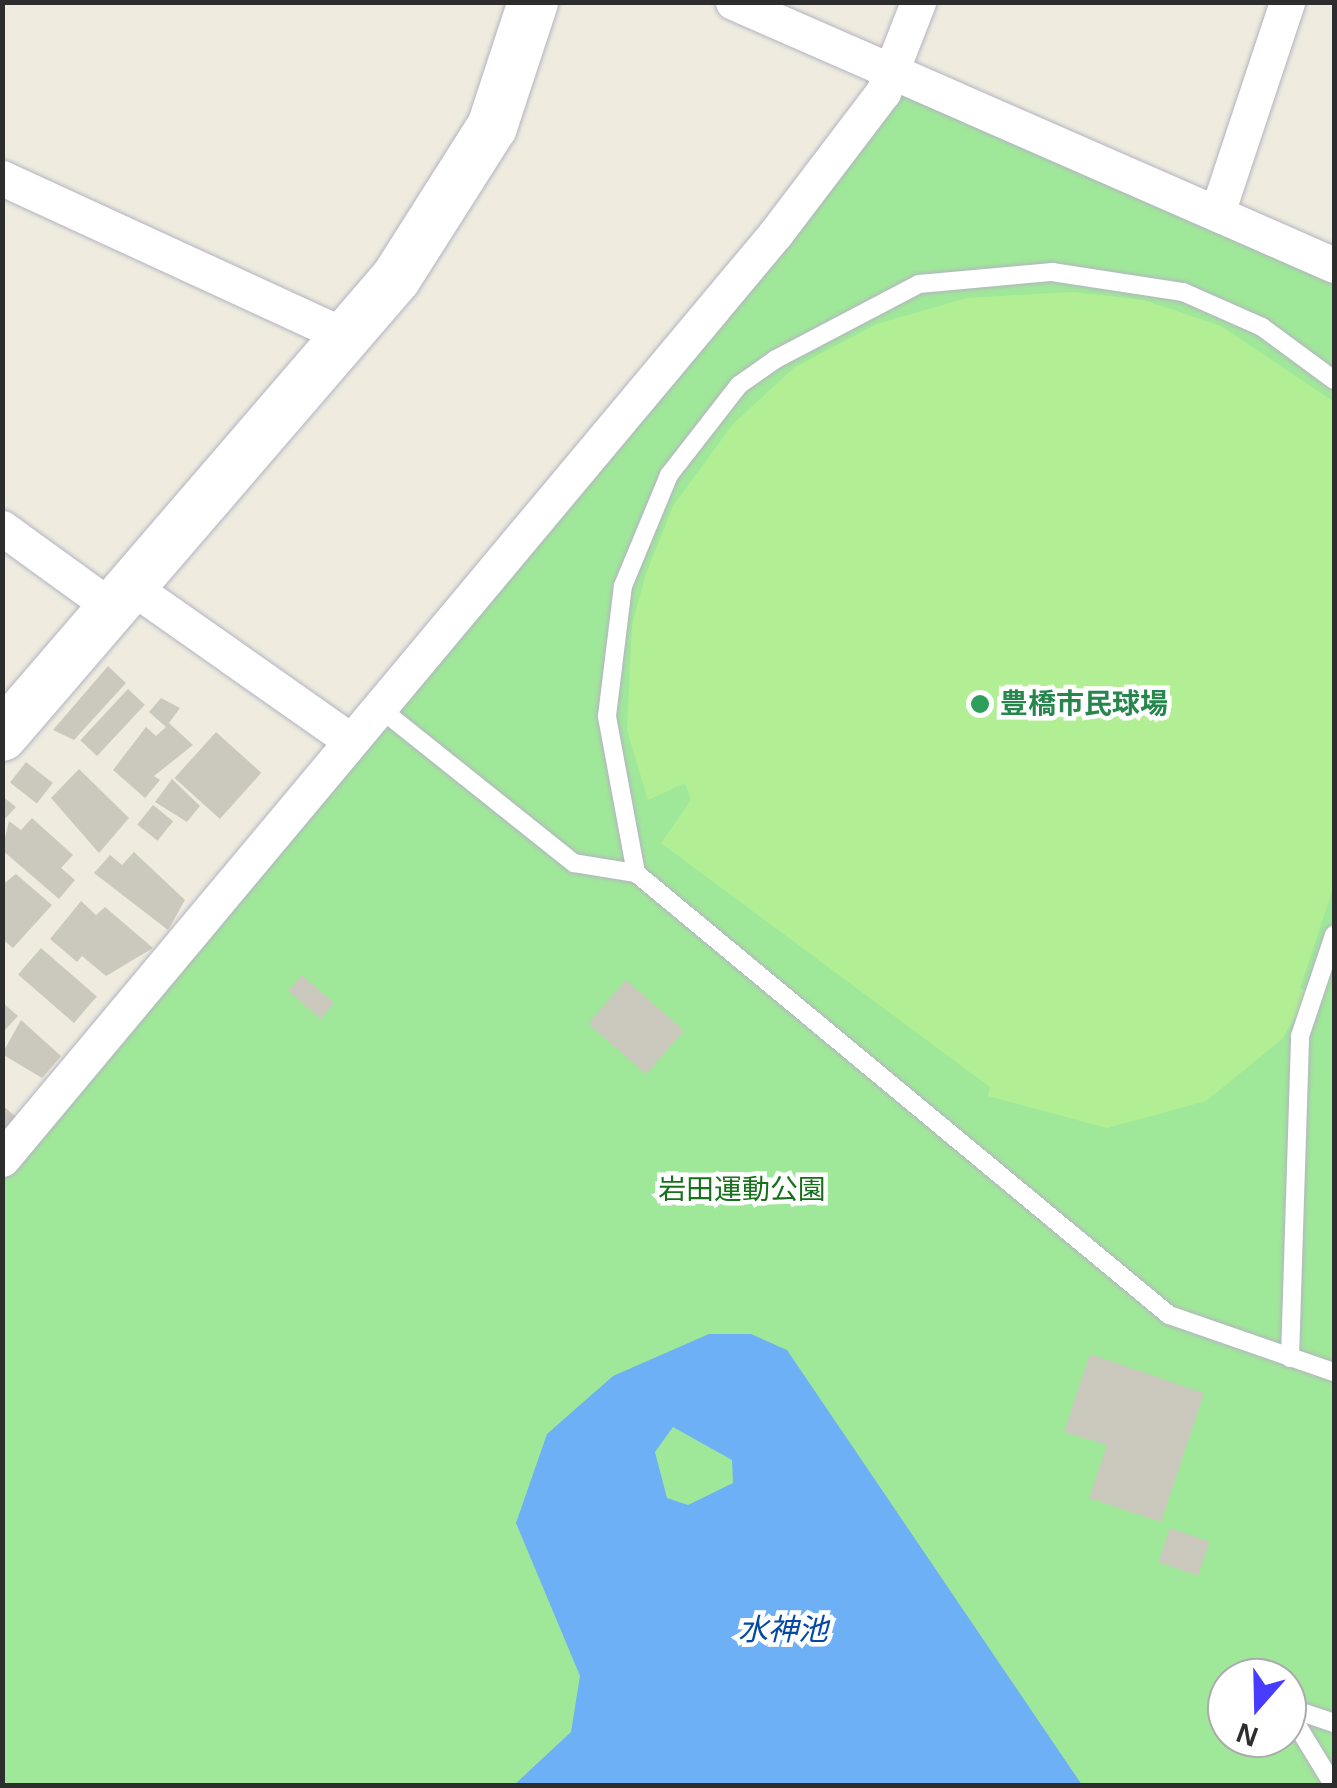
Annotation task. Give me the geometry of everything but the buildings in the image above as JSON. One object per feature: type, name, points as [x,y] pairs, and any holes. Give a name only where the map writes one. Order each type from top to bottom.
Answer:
[{"type":"street","points":[[2,736],[416,251],[483,144],[533,2]]},
{"type":"street","points":[[732,2],[1334,265]]},
{"type":"street","points":[[2,1159],[348,739],[778,230],[893,72],[918,2]]},
{"type":"street","points":[[1217,213],[1287,2]]},
{"type":"street","points":[[2,178],[345,336]]},
{"type":"street","points":[[2,528],[123,598],[348,739]]},
{"type":"lane","points":[[636,873],[607,716],[615,623],[669,475],[739,385],[891,293],[951,277],[1052,272],[1200,298],[1262,327],[1334,380]]},
{"type":"lane","points":[[376,706],[574,863],[636,873],[1169,1314],[1334,1372]]},
{"type":"lane","points":[[1290,1358],[1300,1036],[1334,934]]},
{"type":"lane","points":[[1307,1714],[1334,1722]]},
{"type":"lane","points":[[1307,1741],[1334,1786]]},
{"type":"green space","name":"岩田運動公園","points":[[893,72],[1334,265],[1334,1785],[3,1785],[2,1161]]},
{"type":"green space","name":"豊橋市民球場","points":[[1073,292],[1144,300],[1221,326],[1334,402],[1334,885],[1300,988],[1311,993],[1282,1039],[1206,1101],[1107,1128],[988,1096],[990,1087],[661,843],[691,800],[685,783],[648,800],[627,730],[632,625],[646,574],[673,506],[733,424],[795,367],[877,324],[967,298]]},
{"type":"water","name":"水神池","points":[[709,1334],[751,1334],[787,1350],[1082,1785],[514,1785],[571,1732],[580,1676],[516,1523],[547,1434],[613,1376]],"holes":[[[673,1427],[732,1460],[733,1483],[688,1505],[667,1498],[655,1452]]]},
{"type":"place","name":"豊橋市民球場","points":[[980,704]]}]
